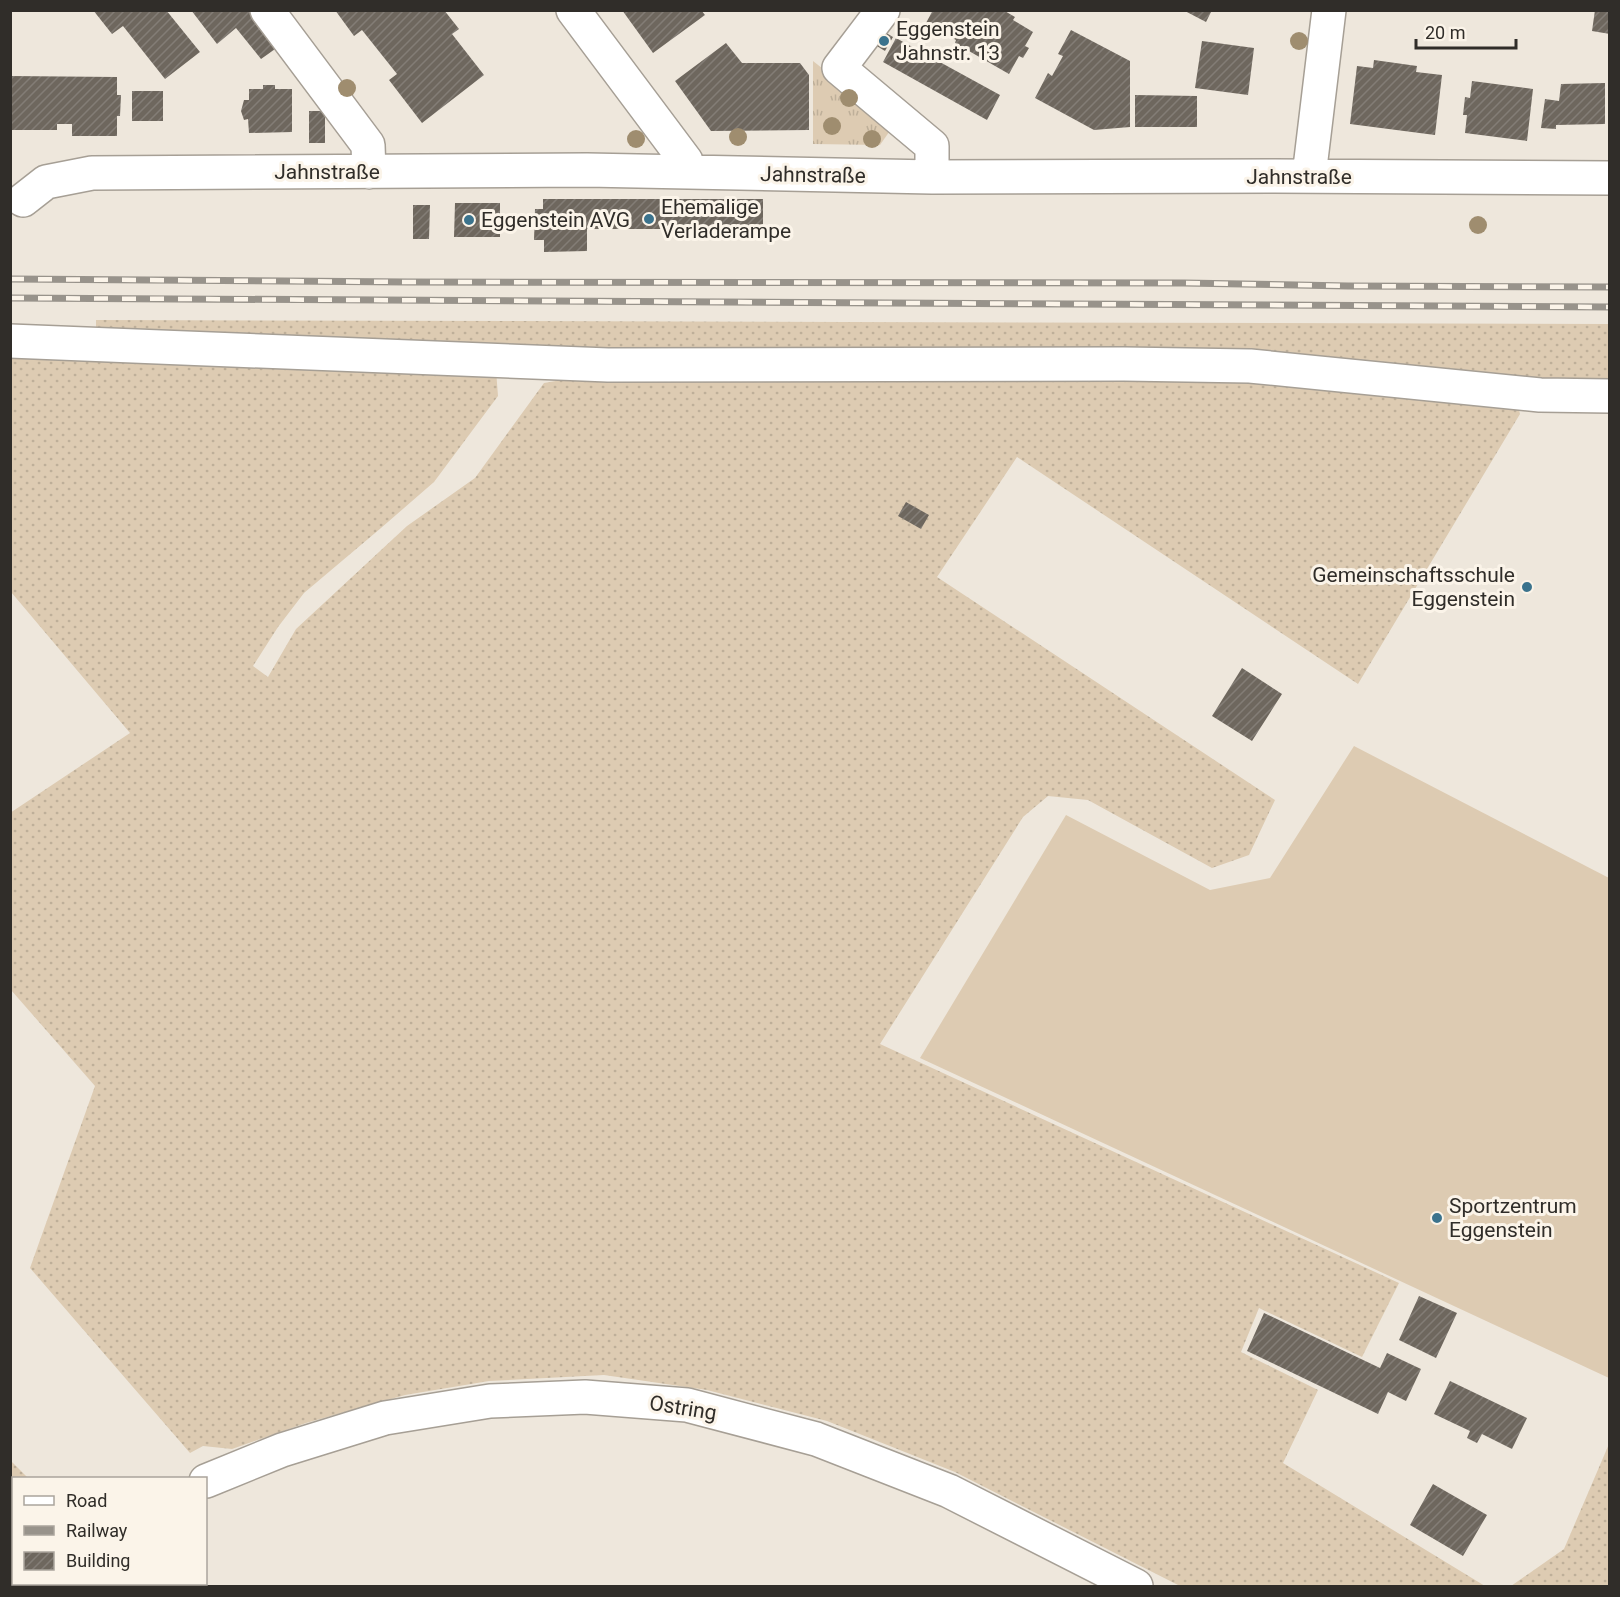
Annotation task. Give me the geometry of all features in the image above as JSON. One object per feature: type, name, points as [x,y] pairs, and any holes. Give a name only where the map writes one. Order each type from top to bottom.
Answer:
[{"type":"street","points":[[267,10],[368,145],[369,172]]},
{"type":"street","points":[[573,10],[686,161],[688,172]]},
{"type":"street","points":[[883,10],[839,68],[932,146],[932,177]]},
{"type":"street","points":[[1309,176],[1329,10]]},
{"type":"street","name":"Jahnstraße","points":[[23,200],[46,182],[92,173],[587,170],[932,177],[1610,178]]},
{"type":"street","points":[[10,341],[608,365],[1125,364],[1250,366],[1540,395],[1610,396]]},
{"type":"street","name":"Ostring","points":[[207,1481],[282,1450],[385,1418],[490,1401],[585,1397],[687,1405],[816,1439],[938,1487],[1136,1587]]},
{"type":"green space","points":[[813,61],[894,125],[880,145],[813,144]]},
{"type":"green space","points":[[96,320],[1609,324],[1610,386],[610,356],[96,335]]},
{"type":"green space","points":[[11,353],[496,370],[498,396],[434,482],[304,593],[278,627],[253,666],[268,677],[296,629],[407,526],[475,478],[544,383],[579,377],[1183,374],[1517,402],[1520,414],[1358,684],[1017,457],[937,577],[1275,800],[1249,855],[1212,868],[1088,800],[1048,796],[1023,817],[880,1044],[1399,1283],[1362,1357],[1259,1308],[1241,1352],[1318,1390],[1283,1463],[1485,1586],[1180,1586],[955,1472],[827,1421],[707,1390],[604,1375],[489,1381],[405,1395],[306,1423],[232,1449],[203,1446],[190,1453],[30,1268],[95,1086],[11,990],[10,813],[130,733],[11,592]]},
{"type":"green space","name":"Sportzentrum Eggenstein","points":[[1354,746],[1609,878],[1609,1378],[920,1058],[1066,815],[1210,890],[1270,878]]},
{"type":"green space","points":[[1609,1444],[1609,1586],[1511,1586],[1564,1549]]},
{"type":"green space","points":[[10,1460],[27,1477],[12,1477],[11,1553]]},
{"type":"building","points":[[93,10],[166,10],[200,52],[165,79],[123,26],[112,34]]},
{"type":"building","points":[[191,10],[249,10],[278,47],[261,59],[236,28],[217,44]]},
{"type":"building","points":[[335,10],[444,10],[459,29],[452,34],[484,75],[422,123],[389,80],[397,74],[362,30],[354,36]]},
{"type":"building","points":[[622,10],[701,10],[705,15],[653,53]]},
{"type":"building","points":[[933,10],[1003,10],[1015,17],[1013,20],[1033,32],[1025,46],[1029,48],[1023,58],[1019,56],[1009,74],[955,43],[956,40],[926,23]]},
{"type":"building","points":[[1183,10],[1212,10],[1206,22]]},
{"type":"building","points":[[1595,10],[1610,10],[1610,34],[1592,31]]},
{"type":"building","points":[[1071,30],[1130,61],[1130,127],[1094,130],[1035,98],[1048,73],[1052,76],[1063,56],[1058,54]]},
{"type":"building","name":"Eggenstein Jahnstr. 13","points":[[883,31],[893,37],[885,51],[875,45]]},
{"type":"building","points":[[896,38],[1000,95],[987,120],[883,62]]},
{"type":"building","points":[[1202,41],[1254,48],[1248,95],[1195,88]]},
{"type":"building","points":[[726,43],[742,63],[800,63],[809,75],[809,130],[711,131],[675,81]]},
{"type":"building","points":[[1374,60],[1417,66],[1416,72],[1442,75],[1435,135],[1350,124],[1357,66],[1373,68]]},
{"type":"building","points":[[10,76],[117,77],[117,95],[121,95],[120,116],[117,116],[117,136],[72,136],[72,124],[57,124],[57,130],[10,130]]},
{"type":"building","points":[[1472,81],[1533,89],[1527,141],[1465,133],[1467,115],[1463,115],[1465,97],[1470,98]]},
{"type":"building","points":[[1605,83],[1605,124],[1556,125],[1556,129],[1541,128],[1545,99],[1559,101],[1561,84]]},
{"type":"building","points":[[263,85],[275,85],[275,89],[292,89],[292,132],[249,133],[248,119],[244,120],[241,111],[244,100],[249,100],[249,89],[263,89]]},
{"type":"building","points":[[132,91],[163,91],[163,121],[132,121]]},
{"type":"building","points":[[1135,95],[1197,96],[1197,127],[1135,127]]},
{"type":"building","points":[[309,111],[325,111],[325,143],[309,143]]},
{"type":"building","name":"Ehemalige Verladerampe","points":[[543,199],[763,199],[763,229],[587,229],[587,251],[544,252],[544,240],[534,240],[535,209],[543,209]]},
{"type":"building","name":"Eggenstein AVG","points":[[455,203],[500,203],[500,237],[454,237]]},
{"type":"building","points":[[413,205],[430,205],[429,239],[413,239]]},
{"type":"building","points":[[906,502],[929,515],[921,529],[898,516]]},
{"type":"building","points":[[1242,668],[1282,694],[1252,741],[1212,716]]},
{"type":"building","points":[[1419,1296],[1457,1313],[1436,1358],[1399,1340]]},
{"type":"building","points":[[1264,1313],[1380,1368],[1387,1353],[1421,1369],[1406,1401],[1388,1392],[1378,1414],[1247,1351]]},
{"type":"building","points":[[1450,1381],[1527,1418],[1512,1449],[1482,1434],[1477,1443],[1467,1438],[1470,1431],[1434,1414]]},
{"type":"building","points":[[1433,1484],[1487,1515],[1463,1556],[1410,1525]]},
{"type":"railway","points":[[10,279],[1184,283],[1610,287]]},
{"type":"railway","points":[[10,298],[1610,307]]},
{"type":"place","name":"Eggenstein Jahnstr. 13","points":[[884,41]]},
{"type":"place","name":"Ehemalige Verladerampe","points":[[649,219]]},
{"type":"place","name":"Eggenstein AVG","points":[[469,220]]},
{"type":"place","name":"Gemeinschaftsschule Eggenstein","points":[[1527,587]]},
{"type":"place","name":"Sportzentrum Eggenstein","points":[[1437,1218]]}]
